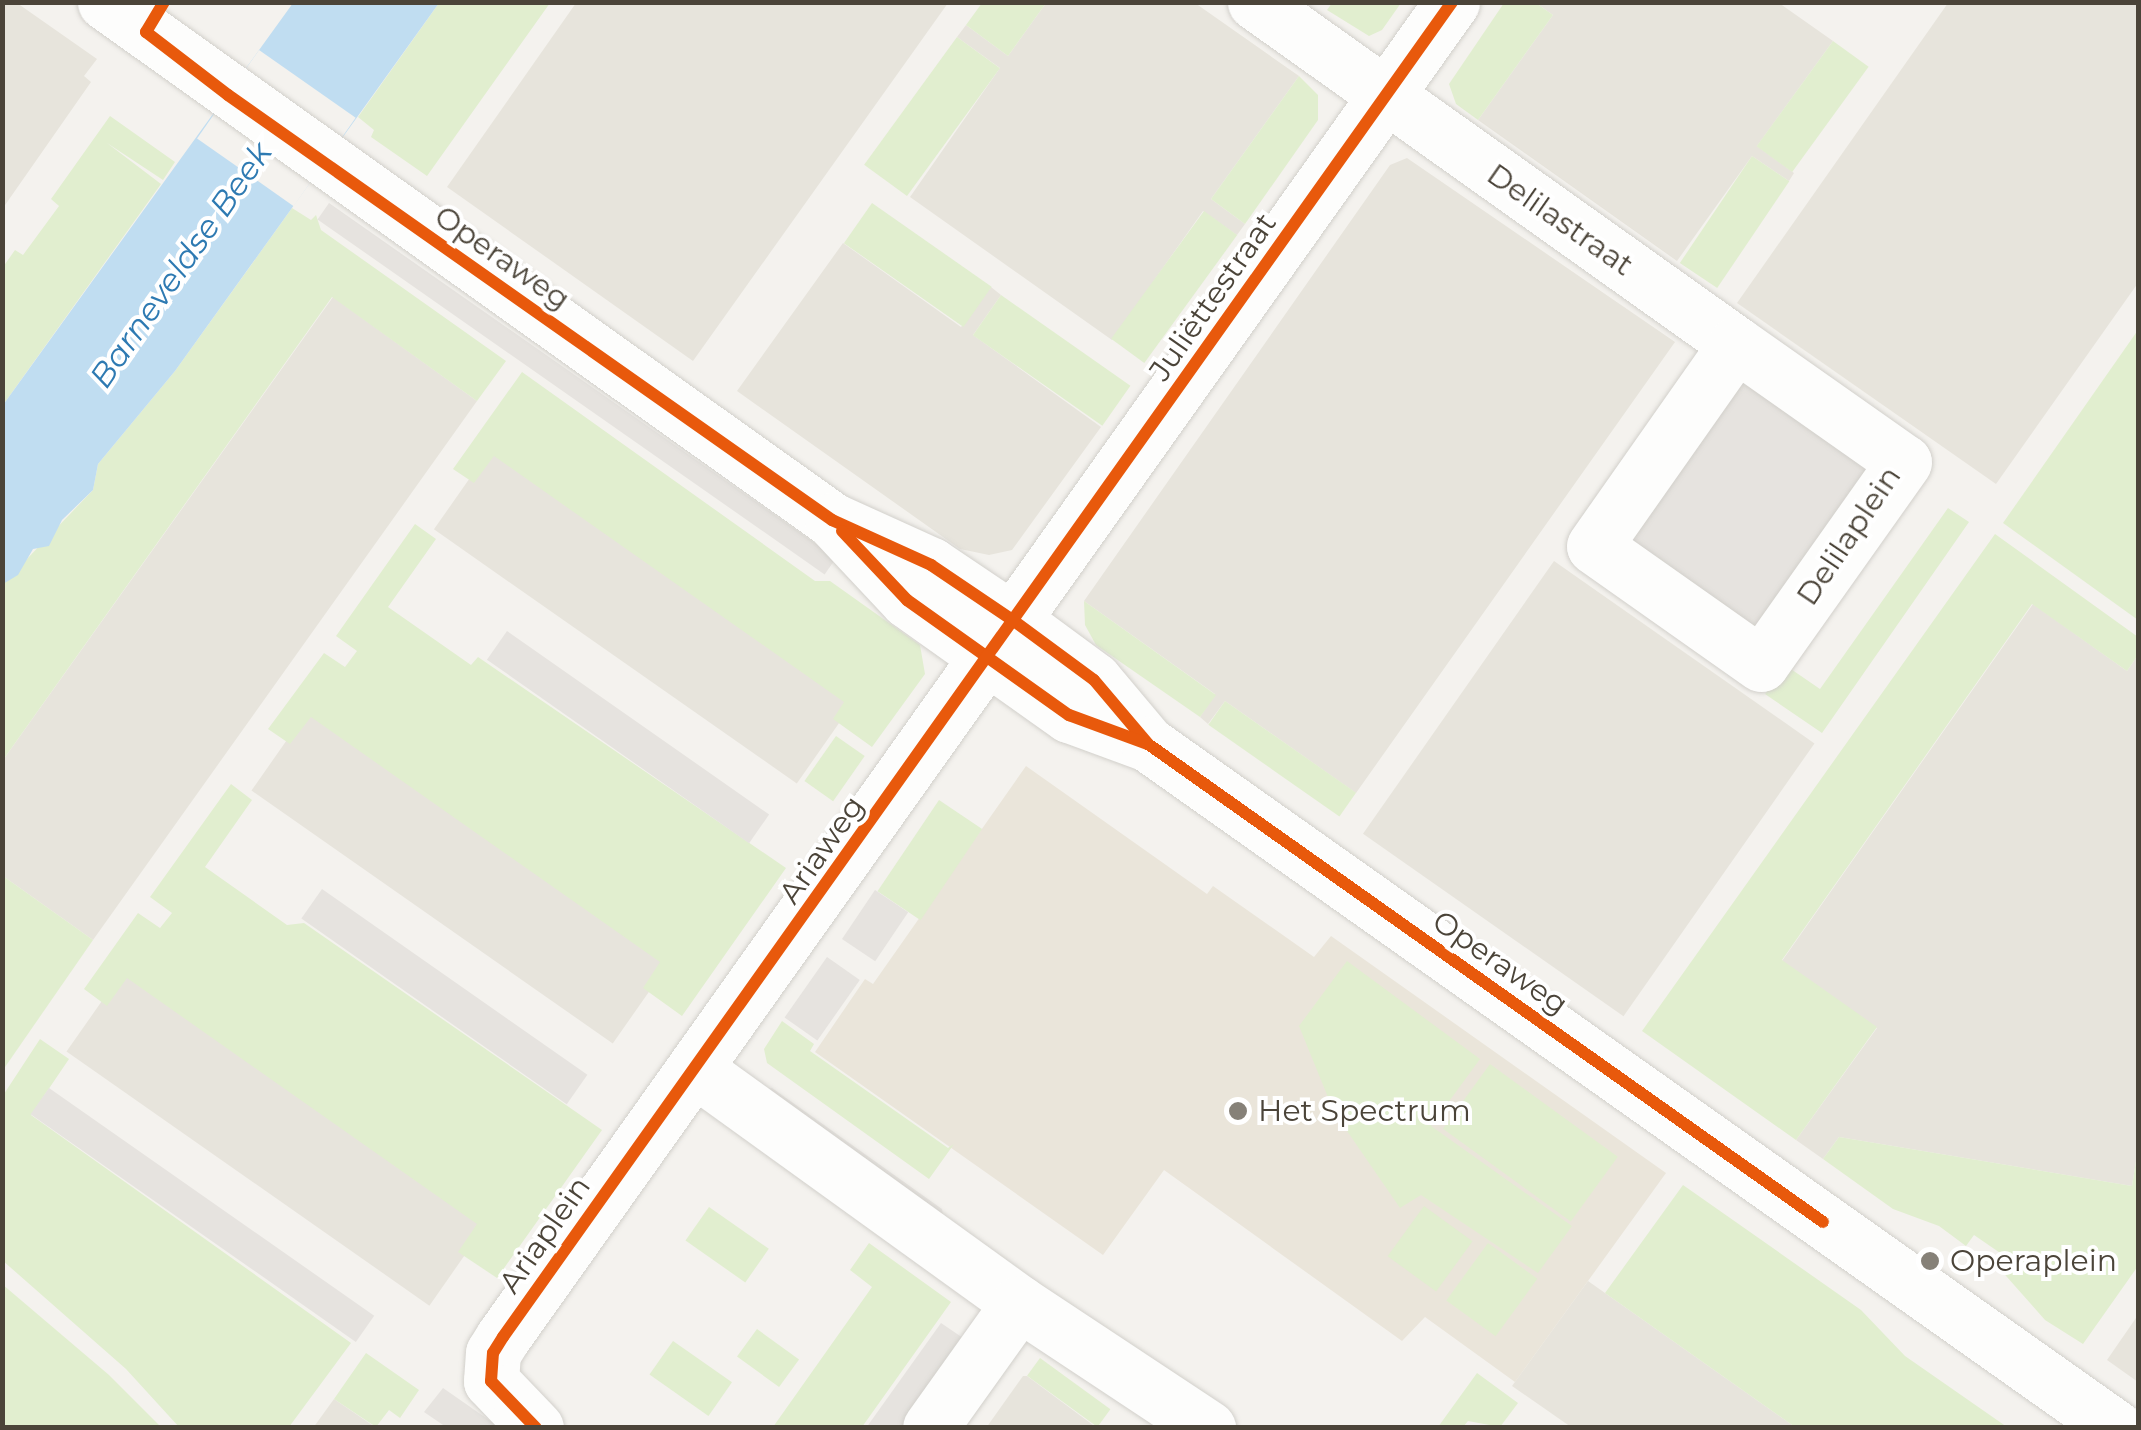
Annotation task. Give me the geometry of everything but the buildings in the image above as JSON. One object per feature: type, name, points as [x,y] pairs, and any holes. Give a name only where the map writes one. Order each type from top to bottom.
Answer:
[{"type":"street","name":"Delilastraat","points":[[1255,2],[1736,344]]},
{"type":"street","name":"Juliëttestraat","points":[[1002,640],[1452,2]]},
{"type":"street","name":"Operaweg","points":[[138,12],[228,94],[832,520],[906,600],[1002,640],[1070,716],[1148,744],[2116,1428]]},
{"type":"street","name":"Delilaplein","points":[[1736,344],[1904,462],[1761,664],[1594,546],[1736,344]]},
{"type":"street","name":"Ariaweg","points":[[696,1070],[1002,640]]},
{"type":"street","points":[[696,1070],[1018,1303],[1208,1428]]},
{"type":"street","name":"Ariaplein","points":[[536,1428],[495,1392],[493,1354],[696,1070]]},
{"type":"street","points":[[930,1428],[1018,1303]]},
{"type":"shaded area","points":[[3,2],[17,3],[97,59],[84,76],[91,82],[3,208]]},
{"type":"shaded area","points":[[576,3],[948,3],[693,361],[447,187]]},
{"type":"shaded area","points":[[1046,3],[1195,3],[1299,76],[1211,199],[1245,224],[1237,235],[1203,211],[1112,340],[910,197],[1000,68],[957,37],[966,25],[1008,56]]},
{"type":"shaded area","points":[[1536,3],[1779,3],[1833,41],[1757,146],[1794,173],[1789,181],[1752,156],[1677,261],[1478,120],[1553,15]]},
{"type":"shaded area","points":[[1948,3],[2138,3],[2138,283],[1996,484],[1737,303]]},
{"type":"shaded area","points":[[1407,158],[1675,342],[1356,793],[1225,701],[1208,724],[1200,717],[1215,694],[1084,601],[1390,165]]},
{"type":"shaded area","points":[[329,203],[836,558],[825,574],[318,219]]},
{"type":"shaded area","points":[[843,243],[961,327],[991,287],[1001,295],[973,335],[1101,427],[1012,550],[989,555],[960,549],[737,391]]},
{"type":"shaded area","points":[[333,297],[477,401],[93,940],[3,876],[3,760]]},
{"type":"shaded area","points":[[1742,374],[1875,467],[1757,635],[1624,542]]},
{"type":"shaded area","points":[[493,445],[856,699],[797,783],[434,529]]},
{"type":"shaded area","points":[[1554,561],[1814,743],[1623,1016],[1363,834]]},
{"type":"shaded area","points":[[2033,604],[2127,671],[2138,655],[2138,1149],[2132,1186],[1839,1137],[1823,1159],[1796,1140],[1877,1028],[1782,961]]},
{"type":"shaded area","points":[[507,631],[769,815],[749,843],[487,660]]},
{"type":"shaded area","points":[[310,707],[671,960],[613,1044],[251,791]]},
{"type":"shaded area","name":"Het Spectrum","points":[[1026,766],[1207,894],[1213,886],[1314,957],[1331,936],[1666,1173],[1515,1382],[1425,1317],[1402,1341],[1164,1170],[1103,1255],[815,1052],[865,979],[873,984]]},
{"type":"shaded area","points":[[322,889],[587,1075],[567,1104],[301,918]]},
{"type":"shaded area","points":[[875,890],[908,912],[875,961],[842,939]]},
{"type":"shaded area","points":[[827,957],[860,980],[817,1041],[785,1018]]},
{"type":"shaded area","points":[[125,968],[488,1222],[429,1306],[66,1052]]},
{"type":"shaded area","points":[[49,1088],[374,1316],[356,1342],[31,1114]]},
{"type":"shaded area","points":[[772,1088],[942,1209],[945,1228],[754,1091]]},
{"type":"shaded area","points":[[1588,1281],[1795,1427],[1571,1427],[1512,1386]]},
{"type":"shaded area","points":[[2138,1315],[2138,1382],[2107,1360]]},
{"type":"shaded area","points":[[941,1323],[966,1340],[905,1427],[866,1428]]},
{"type":"shaded area","points":[[1023,1376],[1027,1376],[1097,1428],[986,1428]]},
{"type":"shaded area","points":[[443,1388],[499,1427],[446,1427],[424,1412]]},
{"type":"shaded area","points":[[334,1399],[375,1427],[313,1428]]},
{"type":"green space","points":[[982,2],[1046,3],[1008,56],[966,25]]},
{"type":"green space","points":[[1332,2],[1401,3],[1382,30],[1369,36],[1327,10]]},
{"type":"green space","points":[[439,3],[550,3],[427,176],[371,137],[374,130],[358,117]]},
{"type":"green space","points":[[1504,3],[1536,3],[1553,15],[1478,120],[1456,104],[1449,84]]},
{"type":"green space","points":[[957,37],[1000,68],[907,196],[864,165]]},
{"type":"green space","points":[[1833,41],[1869,67],[1792,172],[1757,146]]},
{"type":"green space","points":[[1299,76],[1318,95],[1318,120],[1245,224],[1211,199]]},
{"type":"green space","points":[[110,116],[175,162],[163,180],[107,143],[161,184],[3,405],[3,267],[15,250],[23,255],[59,206],[51,199]]},
{"type":"green space","points":[[1752,156],[1789,181],[1717,288],[1680,263]]},
{"type":"green space","points":[[872,203],[992,287],[963,327],[844,243]]},
{"type":"green space","points":[[292,208],[311,220],[316,215],[321,230],[506,361],[477,401],[332,297],[3,760],[3,584],[93,490],[98,464],[175,371]]},
{"type":"green space","points":[[1204,211],[1237,235],[1144,363],[1111,339]]},
{"type":"green space","points":[[1001,295],[1130,386],[1102,426],[973,335]]},
{"type":"green space","points":[[2138,330],[2138,620],[2003,523]]},
{"type":"green space","points":[[522,372],[815,581],[830,581],[920,645],[925,674],[872,747],[833,719],[844,702],[494,456],[474,483],[453,469]]},
{"type":"green space","points":[[1948,508],[1969,522],[1822,733],[1765,694],[1785,665],[1820,689]]},
{"type":"green space","points":[[415,524],[436,539],[388,607],[471,665],[478,657],[786,868],[682,1016],[643,988],[660,962],[311,717],[290,744],[268,729],[324,653],[345,667],[357,651],[336,636]]},
{"type":"green space","points":[[1995,534],[2138,637],[2138,655],[2127,671],[2032,604],[1782,960],[1877,1027],[1796,1140],[1642,1031]]},
{"type":"green space","points":[[1084,601],[1216,695],[1200,717],[1096,645],[1085,625]]},
{"type":"green space","points":[[1225,701],[1356,793],[1339,817],[1208,725]]},
{"type":"green space","points":[[836,736],[865,756],[833,801],[804,781]]},
{"type":"green space","points":[[231,784],[252,800],[205,867],[287,925],[304,923],[602,1130],[497,1278],[458,1252],[477,1224],[127,978],[107,1006],[84,989],[138,913],[160,928],[172,913],[150,897]]},
{"type":"green space","points":[[939,800],[982,829],[921,920],[877,891]]},
{"type":"green space","points":[[3,876],[93,940],[3,1070]]},
{"type":"green space","points":[[1347,961],[1480,1059],[1431,1126],[1572,1226],[1538,1273],[1421,1195],[1400,1208],[1334,1112],[1299,1026]]},
{"type":"green space","points":[[782,1021],[814,1044],[810,1051],[948,1148],[954,1144],[929,1179],[767,1063],[764,1049]]},
{"type":"green space","points":[[40,1039],[69,1059],[31,1115],[351,1343],[289,1427],[179,1427],[126,1369],[2,1260],[2,1097]]},
{"type":"green space","points":[[1490,1064],[1618,1157],[1571,1222],[1443,1129]]},
{"type":"green space","points":[[1839,1137],[2132,1186],[2138,1149],[2138,1266],[2083,1344],[2045,1320],[1999,1268],[2006,1257],[1974,1235],[1966,1246],[1939,1226],[1893,1209],[1823,1159]]},
{"type":"green space","points":[[1683,1185],[1861,1310],[1905,1356],[2007,1427],[1795,1427],[1605,1293]]},
{"type":"green space","points":[[1424,1206],[1473,1241],[1436,1291],[1388,1256]]},
{"type":"green space","points":[[709,1207],[769,1249],[745,1282],[685,1241]]},
{"type":"green space","points":[[869,1243],[951,1302],[862,1427],[773,1427],[872,1287],[850,1270]]},
{"type":"green space","points":[[1488,1243],[1537,1279],[1496,1336],[1446,1300]]},
{"type":"green space","points":[[2,1284],[109,1375],[161,1427],[3,1427]]},
{"type":"green space","points":[[757,1329],[799,1360],[779,1387],[737,1357]]},
{"type":"green space","points":[[673,1341],[732,1382],[708,1416],[649,1375]]},
{"type":"green space","points":[[366,1353],[419,1390],[400,1418],[389,1410],[376,1427],[334,1399]]},
{"type":"green space","points":[[1040,1358],[1110,1409],[1097,1427],[1027,1376]]},
{"type":"green space","points":[[1477,1373],[1518,1403],[1500,1427],[1468,1421],[1463,1427],[1438,1427]]},
{"type":"water","name":"Barneveldse Beek","points":[[293,3],[439,3],[175,371],[98,464],[93,490],[62,520],[49,546],[33,549],[18,575],[3,584],[3,405]]},
{"type":"pier","points":[[259,50],[356,118],[294,206],[197,138]]},
{"type":"cycle path","points":[[164,2],[146,32],[228,95],[832,520],[931,565],[1014,621],[1094,680],[1148,744]]},
{"type":"cycle path","points":[[536,1428],[491,1381],[493,1353],[503,1337],[1452,2]]},
{"type":"cycle path","points":[[842,531],[907,600],[1069,715],[1148,744],[1823,1222]]},
{"type":"place","name":"Het Spectrum","points":[[1238,1111]]},
{"type":"place","name":"Operaplein","points":[[1930,1261]]}]
